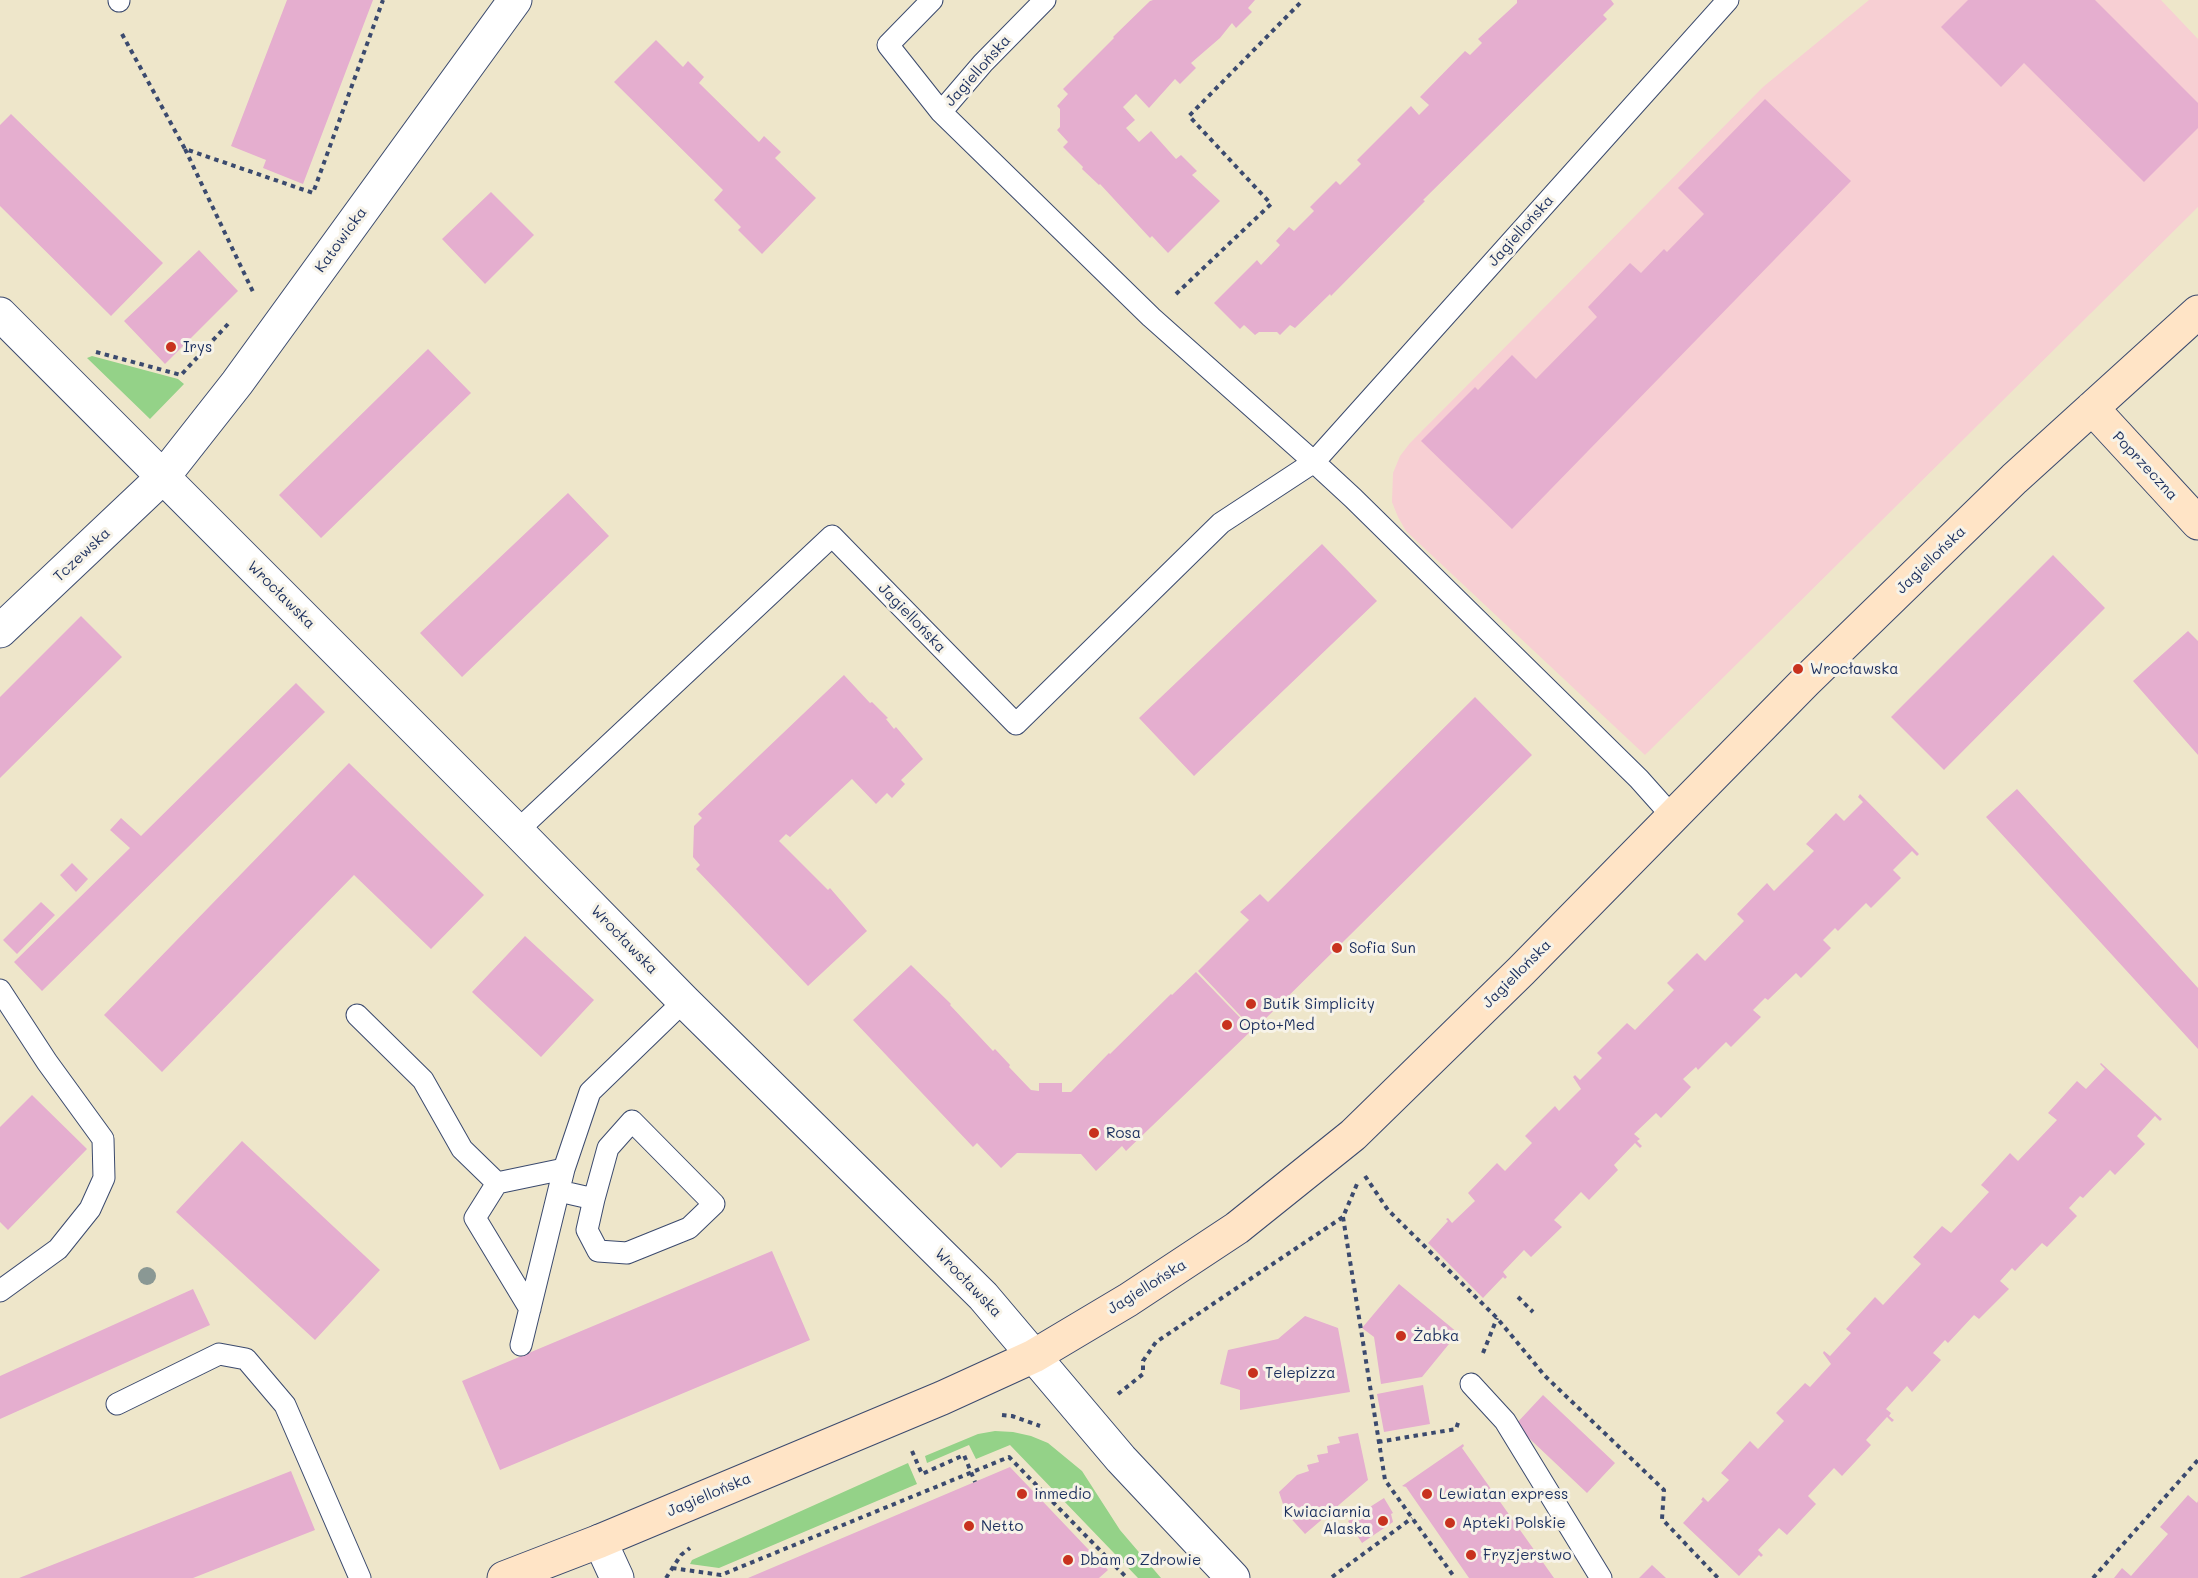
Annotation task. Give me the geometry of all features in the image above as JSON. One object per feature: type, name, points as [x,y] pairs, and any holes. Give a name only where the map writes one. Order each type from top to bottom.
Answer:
[{"type":"street","name":"Katowicka","points":[[163,477],[237,383],[515,0]]},
{"type":"street","name":"Jagiellońska","points":[[504,1578],[600,1541],[942,1398],[1034,1356],[1147,1289],[1238,1228],[1353,1135],[1513,979],[1804,682],[2014,479],[2198,312]]},
{"type":"street","name":"Wrocławska","points":[[0,314],[684,1001],[983,1296],[1121,1459],[1233,1578]]},
{"type":"street","name":"Poprzeczna","points":[[2092,408],[2198,524]]},
{"type":"street","name":"Tczewska","points":[[0,631],[163,477]]},
{"type":"street","points":[[600,1541],[617,1578]]},
{"type":"lane","points":[[932,0],[888,45],[941,112]]},
{"type":"lane","name":"Jagiellońska","points":[[1045,0],[983,63],[941,112],[1151,317],[1353,498],[1639,779],[1672,816]]},
{"type":"lane","name":"Jagiellońska","points":[[517,831],[832,536],[1016,724],[1221,524],[1314,462],[1728,0]]},
{"type":"lane","points":[[0,990],[47,1062],[103,1139],[104,1178],[90,1209],[58,1249],[0,1291]]},
{"type":"lane","points":[[521,1345],[564,1169],[590,1092],[684,1001]]},
{"type":"lane","points":[[357,1015],[423,1080],[462,1149],[497,1183]]},
{"type":"lane","points":[[632,1122],[714,1204],[689,1228],[627,1253],[598,1251],[588,1230],[594,1198],[608,1148],[632,1122]]},
{"type":"lane","points":[[530,1309],[476,1218],[497,1183],[564,1169]]},
{"type":"lane","points":[[559,1191],[594,1198]]},
{"type":"lane","points":[[117,1404],[219,1354],[246,1359],[285,1405],[360,1578]]},
{"type":"lane","points":[[1471,1384],[1505,1421],[1601,1578]]},
{"type":"path","points":[[185,148],[313,193],[383,0]]},
{"type":"path","points":[[1151,317],[1271,204],[1189,116],[1303,0]]},
{"type":"path","points":[[118,27],[185,148],[255,295],[247,303]]},
{"type":"path","points":[[89,350],[182,375],[233,319]]},
{"type":"path","points":[[1362,1172],[1389,1210],[1497,1318],[1545,1376],[1664,1490],[1662,1519],[1718,1578]]},
{"type":"path","points":[[1344,1217],[1385,1480],[1455,1578]]},
{"type":"path","points":[[1518,1297],[1533,1312]]},
{"type":"path","points":[[916,1460],[922,1474],[964,1455],[975,1482]]},
{"type":"path","points":[[672,1568],[722,1575],[1009,1457],[1127,1578]]},
{"type":"path","points":[[2093,1578],[2198,1461]]},
{"type":"path","points":[[1332,1577],[1412,1518]]},
{"type":"shaded area","points":[[1869,0],[2161,0],[2198,39],[2198,207],[1645,755],[1406,531],[1392,502],[1393,473],[1400,456],[1410,443],[1763,87]]},
{"type":"green space","points":[[92,356],[178,379],[184,384],[150,419],[87,358]]},
{"type":"green space","points":[[995,1431],[1031,1436],[1048,1443],[1082,1471],[1120,1530],[1161,1578],[1138,1578],[1010,1445],[976,1459],[969,1445],[927,1463],[925,1456],[978,1434]]},
{"type":"green space","points":[[908,1463],[917,1484],[719,1568],[690,1564],[692,1560]]},
{"type":"building","points":[[287,0],[373,0],[303,184],[263,168],[266,160],[231,146]]},
{"type":"building","points":[[1153,0],[1255,0],[1248,8],[1252,12],[1236,28],[1232,23],[1220,38],[1191,63],[1196,68],[1180,84],[1175,79],[1149,108],[1136,94],[1123,107],[1135,120],[1126,128],[1139,142],[1151,131],[1176,159],[1181,155],[1197,171],[1192,175],[1220,201],[1168,253],[1152,236],[1150,238],[1100,184],[1082,169],[1083,167],[1063,147],[1068,142],[1057,130],[1060,127],[1060,109],[1057,106],[1068,94],[1063,89],[1113,37]]},
{"type":"building","points":[[1517,0],[1611,0],[1614,4],[1603,15],[1607,19],[1423,200],[1425,201],[1331,296],[1330,294],[1295,328],[1290,325],[1280,335],[1277,332],[1259,332],[1255,335],[1244,325],[1240,329],[1214,303],[1257,260],[1261,265],[1280,245],[1276,241],[1289,227],[1294,231],[1314,211],[1310,207],[1336,181],[1340,185],[1361,164],[1357,160],[1411,106],[1419,115],[1429,105],[1420,97],[1465,51],[1470,55],[1482,43],[1478,39],[1517,3]]},
{"type":"building","points":[[1968,0],[2095,0],[2198,103],[2198,128],[2144,182],[2024,63],[2001,87],[1941,27]]},
{"type":"building","points":[[656,40],[683,67],[688,61],[704,77],[699,83],[759,142],[764,136],[781,152],[775,158],[816,198],[762,254],[738,230],[741,227],[714,200],[723,190],[614,82]]},
{"type":"building","points":[[1765,99],[1851,181],[1512,529],[1421,441],[1475,387],[1478,390],[1512,355],[1536,379],[1597,317],[1588,307],[1630,263],[1641,273],[1664,249],[1667,252],[1704,214],[1678,188]]},
{"type":"building","points":[[11,114],[163,263],[111,316],[0,206],[0,125]]},
{"type":"building","points":[[491,192],[534,235],[485,284],[442,239]]},
{"type":"building","points":[[199,250],[238,291],[165,364],[124,321]]},
{"type":"building","points":[[428,349],[471,393],[321,538],[279,495]]},
{"type":"building","points":[[568,493],[609,536],[462,677],[420,633]]},
{"type":"building","points":[[1322,544],[1377,601],[1194,776],[1139,718]]},
{"type":"building","points":[[2053,555],[2105,608],[1944,770],[1891,717]]},
{"type":"building","points":[[81,616],[122,657],[0,778],[0,697]]},
{"type":"building","points":[[2188,631],[2198,641],[2198,755],[2133,681]]},
{"type":"building","points":[[844,675],[870,703],[872,702],[888,718],[886,719],[894,729],[896,727],[923,759],[901,780],[905,784],[892,798],[887,793],[876,804],[852,779],[790,837],[786,834],[779,841],[828,890],[830,888],[867,931],[808,986],[696,869],[700,865],[693,857],[694,826],[702,818],[698,814]]},
{"type":"building","points":[[296,683],[325,712],[42,991],[14,962],[130,848],[110,830],[121,818],[141,836]]},
{"type":"building","points":[[1475,697],[1532,755],[1254,1030],[1198,971],[1249,920],[1240,912],[1260,894],[1268,902]]},
{"type":"building","points":[[349,763],[484,895],[431,949],[354,875],[162,1072],[104,1015]]},
{"type":"building","points":[[2017,789],[2198,988],[2198,1049],[1986,817]]},
{"type":"building","points":[[1860,794],[1919,854],[1917,856],[1912,851],[1893,870],[1901,878],[1871,908],[1866,903],[1838,931],[1835,928],[1823,940],[1831,948],[1801,978],[1796,973],[1768,1000],[1765,998],[1753,1010],[1761,1017],[1731,1047],[1726,1042],[1698,1070],[1696,1067],[1683,1079],[1691,1087],[1661,1118],[1656,1113],[1634,1134],[1640,1139],[1637,1141],[1642,1146],[1640,1148],[1635,1143],[1614,1165],[1618,1170],[1589,1200],[1581,1192],[1554,1220],[1562,1227],[1531,1257],[1524,1250],[1503,1272],[1507,1277],[1505,1279],[1503,1277],[1483,1298],[1428,1243],[1448,1221],[1446,1219],[1448,1218],[1452,1223],[1475,1201],[1468,1193],[1497,1163],[1505,1171],[1532,1143],[1525,1136],[1555,1106],[1559,1111],[1581,1089],[1573,1077],[1575,1075],[1580,1080],[1602,1058],[1597,1053],[1627,1023],[1635,1030],[1674,990],[1667,983],[1697,953],[1705,961],[1744,921],[1737,914],[1767,883],[1774,891],[1814,851],[1806,844],[1836,813],[1844,821],[1863,802],[1858,797]]},
{"type":"building","points":[[72,863],[88,879],[76,892],[60,875]]},
{"type":"building","points":[[41,902],[55,915],[17,954],[3,940]]},
{"type":"building","points":[[525,936],[594,1000],[541,1057],[472,992]]},
{"type":"building","points":[[911,965],[951,1004],[993,1051],[995,1049],[1031,1090],[1039,1091],[1039,1083],[1062,1083],[1062,1092],[1071,1092],[1109,1053],[1196,972],[1252,1030],[1126,1151],[1122,1146],[1096,1171],[1081,1154],[1017,1153],[1001,1168],[977,1143],[973,1147],[853,1020]]},
{"type":"building","points":[[2101,1063],[2162,1119],[2160,1121],[2155,1116],[2137,1136],[2145,1144],[2115,1175],[2110,1170],[2083,1198],[2080,1196],[2069,1208],[2077,1216],[2047,1247],[2042,1243],[2015,1271],[2012,1268],[2000,1281],[2009,1289],[1979,1319],[1974,1315],[1948,1343],[1945,1340],[1933,1353],[1941,1360],[1912,1392],[1907,1386],[1886,1409],[1894,1420],[1892,1422],[1887,1417],[1866,1440],[1871,1445],[1842,1476],[1834,1468],[1808,1496],[1816,1504],[1787,1535],[1779,1528],[1758,1550],[1763,1555],[1761,1557],[1759,1555],[1739,1576],[1683,1523],[1703,1501],[1701,1500],[1703,1497],[1708,1502],[1729,1480],[1721,1473],[1750,1441],[1758,1449],[1784,1421],[1776,1413],[1805,1383],[1810,1387],[1831,1364],[1823,1353],[1824,1351],[1830,1356],[1851,1333],[1846,1329],[1875,1297],[1883,1305],[1921,1264],[1913,1257],[1942,1226],[1951,1233],[1989,1192],[1981,1185],[2010,1153],[2018,1161],[2057,1120],[2048,1113],[2077,1081],[2086,1089],[2105,1069]]},
{"type":"building","points":[[32,1095],[87,1149],[8,1230],[0,1222],[0,1127]]},
{"type":"building","points":[[242,1141],[380,1270],[315,1340],[176,1212]]},
{"type":"building","points":[[772,1251],[810,1340],[500,1470],[462,1381]]},
{"type":"building","points":[[1399,1284],[1458,1333],[1422,1377],[1381,1384],[1374,1337],[1362,1328]]},
{"type":"building","points":[[193,1289],[210,1325],[0,1419],[0,1376]]},
{"type":"building","points":[[1305,1316],[1338,1328],[1350,1392],[1240,1410],[1240,1390],[1220,1384],[1228,1350],[1278,1339]]},
{"type":"building","points":[[1423,1385],[1430,1424],[1384,1432],[1377,1394]]},
{"type":"building","points":[[1543,1395],[1615,1463],[1587,1493],[1515,1425]]},
{"type":"building","points":[[1358,1433],[1368,1480],[1305,1534],[1286,1513],[1279,1492],[1297,1475],[1309,1471],[1307,1465],[1319,1462],[1317,1455],[1328,1453],[1327,1446],[1340,1443],[1338,1437]]},
{"type":"building","points":[[1463,1444],[1462,1448],[1554,1578],[1469,1578],[1406,1487],[1402,1486]]},
{"type":"building","name":"Netto","points":[[1010,1467],[1108,1570],[1099,1578],[748,1578]]},
{"type":"building","points":[[291,1471],[315,1530],[193,1578],[19,1578]]},
{"type":"building","points":[[2188,1495],[2197,1503],[2198,1501],[2198,1578],[2114,1578],[2122,1568],[2131,1576],[2168,1534],[2160,1527]]},
{"type":"building","points":[[1384,1498],[1393,1513],[1391,1514],[1393,1522],[1362,1543],[1348,1521]]},
{"type":"building","points":[[1652,1565],[1666,1578],[1639,1578]]},
{"type":"place","name":"Irys","points":[[171,347]]},
{"type":"place","name":"Wrocławska","points":[[1798,669]]},
{"type":"place","name":"Sofia Sun","points":[[1337,948]]},
{"type":"place","name":"Butik Simplicity","points":[[1251,1004]]},
{"type":"place","name":"Opto+Med","points":[[1227,1025]]},
{"type":"place","name":"Rosa","points":[[1094,1133]]},
{"type":"place","name":"Żabka","points":[[1401,1336]]},
{"type":"place","name":"Telepizza","points":[[1253,1373]]},
{"type":"place","name":"inmedio","points":[[1022,1494]]},
{"type":"place","name":"Lewiatan express","points":[[1427,1494]]},
{"type":"place","name":"Kwiaciarnia Alaska","points":[[1383,1521]]},
{"type":"place","name":"Apteki Polskie","points":[[1450,1523]]},
{"type":"place","name":"Netto","points":[[969,1526]]},
{"type":"place","name":"Fryzjerstwo","points":[[1471,1555]]},
{"type":"place","name":"Dbam o Zdrowie","points":[[1068,1560]]}]
